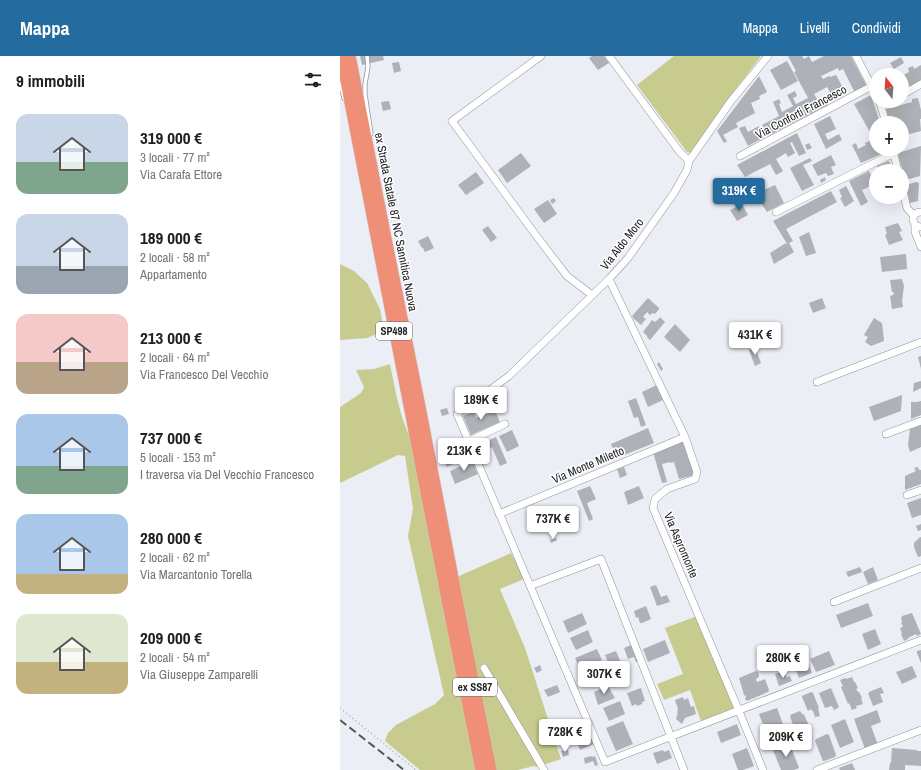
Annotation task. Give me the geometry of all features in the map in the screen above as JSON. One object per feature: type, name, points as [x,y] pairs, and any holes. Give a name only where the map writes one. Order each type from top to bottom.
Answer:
[{"type":"highway","name":"ex Strada Statale 87 NC Sannitica Nuova","points":[[341,56],[356,138],[453,604],[491,770]]},
{"type":"highway","name":"ex Strada Statale 87 NC Sannitica Nuova","points":[[350,56],[422,414],[481,770]]},
{"type":"street","points":[[541,56],[452,121],[567,276],[592,295]]},
{"type":"street","points":[[609,56],[679,151],[689,161]]},
{"type":"street","name":"Via Aldo Moro","points":[[468,441],[457,414],[509,376],[609,279],[628,258],[674,193],[687,170],[689,161],[731,101],[768,56]]},
{"type":"street","points":[[856,56],[869,80]]},
{"type":"street","points":[[909,91],[921,84]]},
{"type":"street","name":"Via Conforti Francesco","points":[[740,156],[869,88]]},
{"type":"street","points":[[776,212],[883,156]]},
{"type":"street","points":[[906,204],[907,208],[914,216],[913,220],[918,226],[915,232],[921,247]]},
{"type":"street","points":[[914,216],[916,213],[921,212]]},
{"type":"street","name":"Via Aspromonte","points":[[609,279],[685,437],[697,472],[695,479],[667,489],[655,499],[653,508],[739,710]]},
{"type":"street","points":[[817,382],[921,342]]},
{"type":"street","points":[[886,434],[921,421]]},
{"type":"street","points":[[505,424],[468,441],[605,762],[921,640]]},
{"type":"street","name":"Via Monte Miletto","points":[[499,514],[685,437]]},
{"type":"street","points":[[907,495],[921,490]]},
{"type":"street","points":[[530,586],[601,558],[684,770]]},
{"type":"street","points":[[834,602],[917,572],[921,568]]},
{"type":"street","points":[[484,668],[544,770]]},
{"type":"street","points":[[739,710],[763,770]]},
{"type":"street","points":[[817,770],[921,730]]},
{"type":"lane","points":[[366,56],[368,67],[365,94],[369,119],[373,175]]},
{"type":"lane","points":[[340,84],[356,138]]},
{"type":"path","points":[[340,708],[416,770]]},
{"type":"green space","points":[[674,56],[761,56],[726,102],[691,153],[687,152],[637,85]]},
{"type":"green space","points":[[340,264],[354,271],[367,283],[380,309],[384,331],[367,338],[340,340]]},
{"type":"green space","points":[[390,364],[400,411],[410,437],[438,583],[459,576],[511,553],[524,579],[500,589],[525,648],[561,759],[537,767],[534,766],[517,770],[420,770],[385,741],[388,733],[396,725],[435,704],[444,695],[408,536],[413,509],[405,456],[398,455],[340,483],[340,407],[361,393],[364,387],[356,370],[374,369]]},
{"type":"green space","points":[[697,616],[734,708],[701,721],[690,690],[664,700],[657,684],[683,674],[665,628]]},
{"type":"building","points":[[360,56],[383,56],[384,60],[362,65]]},
{"type":"building","points":[[592,56],[604,56],[609,63],[598,70],[589,58]]},
{"type":"building","points":[[788,56],[802,56],[804,59],[809,56],[812,62],[824,56],[851,56],[866,85],[854,91],[843,69],[839,71],[838,68],[821,76],[823,79],[836,75],[846,93],[834,99],[827,87],[814,94],[819,102],[825,99],[828,105],[768,136],[762,125],[779,116],[773,102],[779,99],[782,112],[793,106],[787,95],[795,91],[797,96],[793,98],[796,104],[808,98],[794,72],[796,71]]},
{"type":"building","points":[[901,57],[904,63],[893,68],[890,63]]},
{"type":"building","points":[[787,61],[798,81],[781,90],[770,70]]},
{"type":"building","points":[[399,62],[401,71],[394,73],[392,63]]},
{"type":"building","points":[[921,65],[921,80],[909,87],[908,68],[913,66],[914,69]]},
{"type":"building","points":[[759,76],[767,92],[759,96],[760,99],[751,103],[755,113],[736,123],[738,127],[723,135],[727,141],[724,143],[717,131]]},
{"type":"building","points":[[869,96],[869,108],[875,108],[878,116],[869,116],[869,130],[854,104]]},
{"type":"building","points":[[918,98],[921,110],[921,131],[909,134],[909,116],[888,116],[886,109],[909,108],[909,103],[912,102],[912,99]]},
{"type":"building","points":[[389,101],[391,109],[383,111],[381,102]]},
{"type":"building","points":[[830,116],[836,129],[825,134],[828,140],[839,134],[842,140],[826,149],[814,124]]},
{"type":"building","points":[[745,126],[748,132],[759,126],[765,137],[748,146],[739,128]]},
{"type":"building","points":[[797,133],[806,153],[799,156],[792,142],[790,143],[795,153],[788,157],[786,153],[776,159],[783,171],[776,175],[770,164],[745,177],[737,165]]},
{"type":"building","points":[[869,141],[869,156],[877,156],[861,163],[852,145],[856,143],[858,149],[866,145],[865,143]]},
{"type":"building","points":[[809,143],[812,148],[807,150],[805,145]]},
{"type":"building","points":[[921,146],[920,176],[909,179],[909,164],[901,164],[899,156],[909,156],[909,150]]},
{"type":"building","points":[[521,153],[531,166],[507,183],[498,170]]},
{"type":"building","points":[[831,155],[836,165],[831,167],[834,174],[828,176],[826,173],[818,176],[812,165]]},
{"type":"building","points":[[810,158],[812,161],[803,165],[814,185],[802,191],[790,168]]},
{"type":"building","points":[[889,161],[890,164],[882,164]]},
{"type":"building","points":[[869,171],[869,187],[862,190],[868,202],[861,206],[849,181]]},
{"type":"building","points":[[476,172],[484,183],[466,195],[458,185]]},
{"type":"building","points":[[825,177],[826,180],[821,183],[820,180]]},
{"type":"building","points":[[916,182],[919,183],[918,201],[910,203],[909,184]]},
{"type":"building","points":[[775,185],[784,203],[767,212],[755,194]]},
{"type":"building","points":[[846,186],[854,201],[845,207],[840,198],[842,197],[839,190]]},
{"type":"building","points":[[831,191],[837,202],[786,229],[793,241],[789,243],[794,252],[774,264],[770,253],[786,243],[789,247],[773,221]]},
{"type":"building","points":[[554,198],[556,201],[552,204],[550,200]]},
{"type":"building","points":[[548,200],[557,214],[544,223],[534,209]]},
{"type":"building","points":[[742,204],[748,215],[737,221],[730,210]]},
{"type":"building","points":[[898,223],[902,231],[899,232],[903,240],[889,245],[885,235],[887,234],[885,227]]},
{"type":"building","points":[[488,226],[497,238],[491,242],[482,230]]},
{"type":"building","points":[[809,232],[816,253],[806,256],[799,237]]},
{"type":"building","points":[[428,236],[434,248],[425,252],[418,241]]},
{"type":"building","points":[[906,254],[907,269],[882,272],[880,257]]},
{"type":"building","points":[[902,279],[904,286],[902,301],[903,307],[892,309],[890,296],[893,295],[894,292],[892,292],[890,280]]},
{"type":"building","points":[[648,298],[659,309],[655,314],[653,313],[650,315],[647,312],[643,317],[646,319],[641,325],[632,316]]},
{"type":"building","points":[[822,298],[826,308],[813,313],[809,303]]},
{"type":"building","points":[[660,317],[665,322],[650,340],[643,332],[652,320],[655,322]]},
{"type":"building","points":[[874,318],[882,323],[884,341],[871,346],[865,342],[868,337],[864,335]]},
{"type":"building","points":[[675,324],[690,340],[680,352],[664,337]]},
{"type":"building","points":[[755,347],[761,363],[755,366],[749,350]]},
{"type":"building","points":[[921,356],[921,369],[918,357]]},
{"type":"building","points":[[659,362],[663,369],[661,371],[657,364]]},
{"type":"building","points":[[921,381],[921,388],[913,392],[914,383]]},
{"type":"building","points":[[657,385],[663,400],[648,407],[642,392]]},
{"type":"building","points":[[902,395],[901,411],[874,421],[869,407]]},
{"type":"building","points":[[636,398],[646,425],[641,427],[638,417],[634,418],[628,401]]},
{"type":"building","points":[[921,401],[921,415],[911,419],[911,402]]},
{"type":"building","points":[[493,406],[500,422],[471,435],[463,416],[474,411],[476,418],[490,413],[488,408]]},
{"type":"building","points":[[447,408],[449,414],[442,416],[440,410]]},
{"type":"building","points":[[921,425],[921,447],[910,452],[908,445],[910,429]]},
{"type":"building","points":[[648,428],[654,443],[617,458],[611,444]]},
{"type":"building","points":[[512,430],[519,446],[507,452],[499,436]]},
{"type":"building","points":[[496,437],[507,463],[500,466],[492,447],[479,453],[476,446]]},
{"type":"building","points":[[684,441],[695,475],[679,479],[674,462],[670,462],[662,464],[667,482],[662,483],[653,452]]},
{"type":"building","points":[[456,447],[462,460],[447,467],[441,453]]},
{"type":"building","points":[[474,460],[476,465],[475,468],[478,474],[455,484],[450,471]]},
{"type":"building","points":[[624,467],[627,475],[620,478],[617,469]]},
{"type":"building","points":[[918,467],[919,470],[921,470],[921,484],[905,490],[905,476],[916,471],[914,468]]},
{"type":"building","points":[[590,486],[596,499],[587,503],[593,519],[589,521],[577,491]]},
{"type":"building","points":[[639,486],[644,498],[628,505],[624,492]]},
{"type":"building","points":[[921,498],[921,515],[912,518],[907,503]]},
{"type":"building","points":[[921,524],[921,530],[918,531],[916,526]]},
{"type":"building","points":[[921,537],[921,556],[918,557],[914,543]]},
{"type":"building","points":[[556,538],[557,540],[551,543],[550,540]]},
{"type":"building","points":[[860,567],[862,572],[848,577],[846,572]]},
{"type":"building","points":[[873,567],[878,580],[868,584],[863,572]]},
{"type":"building","points":[[656,585],[661,597],[667,595],[670,602],[657,606],[650,587]]},
{"type":"building","points":[[868,603],[873,616],[841,628],[836,615]]},
{"type":"building","points":[[646,606],[651,619],[640,623],[638,617],[636,618],[634,611]]},
{"type":"building","points":[[582,613],[587,624],[568,633],[563,621]]},
{"type":"building","points":[[912,613],[921,634],[917,636],[916,634],[904,641],[900,628],[903,627],[901,618],[902,616]]},
{"type":"building","points":[[875,629],[881,644],[868,650],[862,634]]},
{"type":"building","points":[[588,630],[593,642],[576,650],[570,638]]},
{"type":"building","points":[[665,640],[670,653],[648,662],[643,649]]},
{"type":"building","points":[[631,645],[638,662],[636,662],[634,657],[628,659],[624,648]]},
{"type":"building","points":[[597,649],[602,660],[580,670],[575,658]]},
{"type":"building","points":[[921,650],[921,663],[917,651]]},
{"type":"building","points":[[616,651],[624,670],[613,674],[605,655]]},
{"type":"building","points":[[829,651],[835,665],[816,672],[810,659]]},
{"type":"building","points":[[806,657],[812,673],[799,678],[793,662]]},
{"type":"building","points":[[786,658],[788,663],[779,666],[777,661]]},
{"type":"building","points":[[540,665],[542,670],[537,673],[534,668]]},
{"type":"building","points":[[912,666],[917,677],[902,684],[896,672]]},
{"type":"building","points":[[756,671],[758,672],[759,676],[756,679],[757,682],[765,679],[769,690],[768,692],[747,701],[745,699],[746,696],[744,695],[739,678]]},
{"type":"building","points":[[784,671],[786,677],[790,676],[792,681],[779,686],[775,674]]},
{"type":"building","points":[[852,677],[858,688],[856,689],[862,698],[863,704],[856,706],[857,708],[852,710],[841,687],[843,686],[840,680]]},
{"type":"building","points":[[557,685],[560,692],[548,697],[544,690]]},
{"type":"building","points":[[608,686],[615,698],[598,705],[594,692]]},
{"type":"building","points":[[881,687],[884,693],[880,694],[883,702],[873,706],[868,693]]},
{"type":"building","points":[[641,688],[645,701],[637,706],[636,704],[632,706],[627,693]]},
{"type":"building","points":[[831,688],[839,707],[834,710],[832,706],[825,708],[819,693]]},
{"type":"building","points":[[811,692],[813,693],[819,708],[820,716],[815,717],[811,709],[808,711],[802,697]]},
{"type":"building","points":[[683,697],[684,700],[688,698],[691,707],[694,706],[696,714],[685,718],[682,724],[676,719],[678,709],[675,700]]},
{"type":"building","points":[[620,701],[625,714],[609,721],[603,708]]},
{"type":"building","points":[[777,708],[787,735],[769,741],[759,714]]},
{"type":"building","points":[[877,710],[881,722],[871,726],[878,745],[865,749],[854,719]]},
{"type":"building","points":[[800,711],[803,715],[804,714],[809,726],[797,731],[790,715]]},
{"type":"building","points":[[845,719],[854,742],[840,748],[831,725]]},
{"type":"building","points":[[623,721],[633,744],[616,751],[606,728]]},
{"type":"building","points":[[737,724],[741,735],[721,743],[717,732]]},
{"type":"building","points":[[587,729],[594,744],[580,750],[574,735]]},
{"type":"building","points":[[827,734],[829,735],[836,755],[835,757],[823,761],[815,741],[816,739]]},
{"type":"building","points":[[790,744],[799,768],[794,770],[781,770],[773,750]]},
{"type":"building","points":[[747,748],[754,766],[743,770],[738,770],[732,754]]},
{"type":"building","points":[[892,748],[921,751],[921,766],[905,765],[905,770],[889,770]]},
{"type":"building","points":[[568,750],[569,755],[563,757],[561,751]]},
{"type":"building","points":[[663,750],[664,752],[669,750],[672,758],[657,764],[653,753]]},
{"type":"building","points":[[595,756],[598,765],[595,766],[593,761],[585,764],[584,758]]},
{"type":"building","points":[[852,763],[855,770],[840,770],[839,768]]},
{"type":"railway","points":[[340,720],[404,770]]}]
